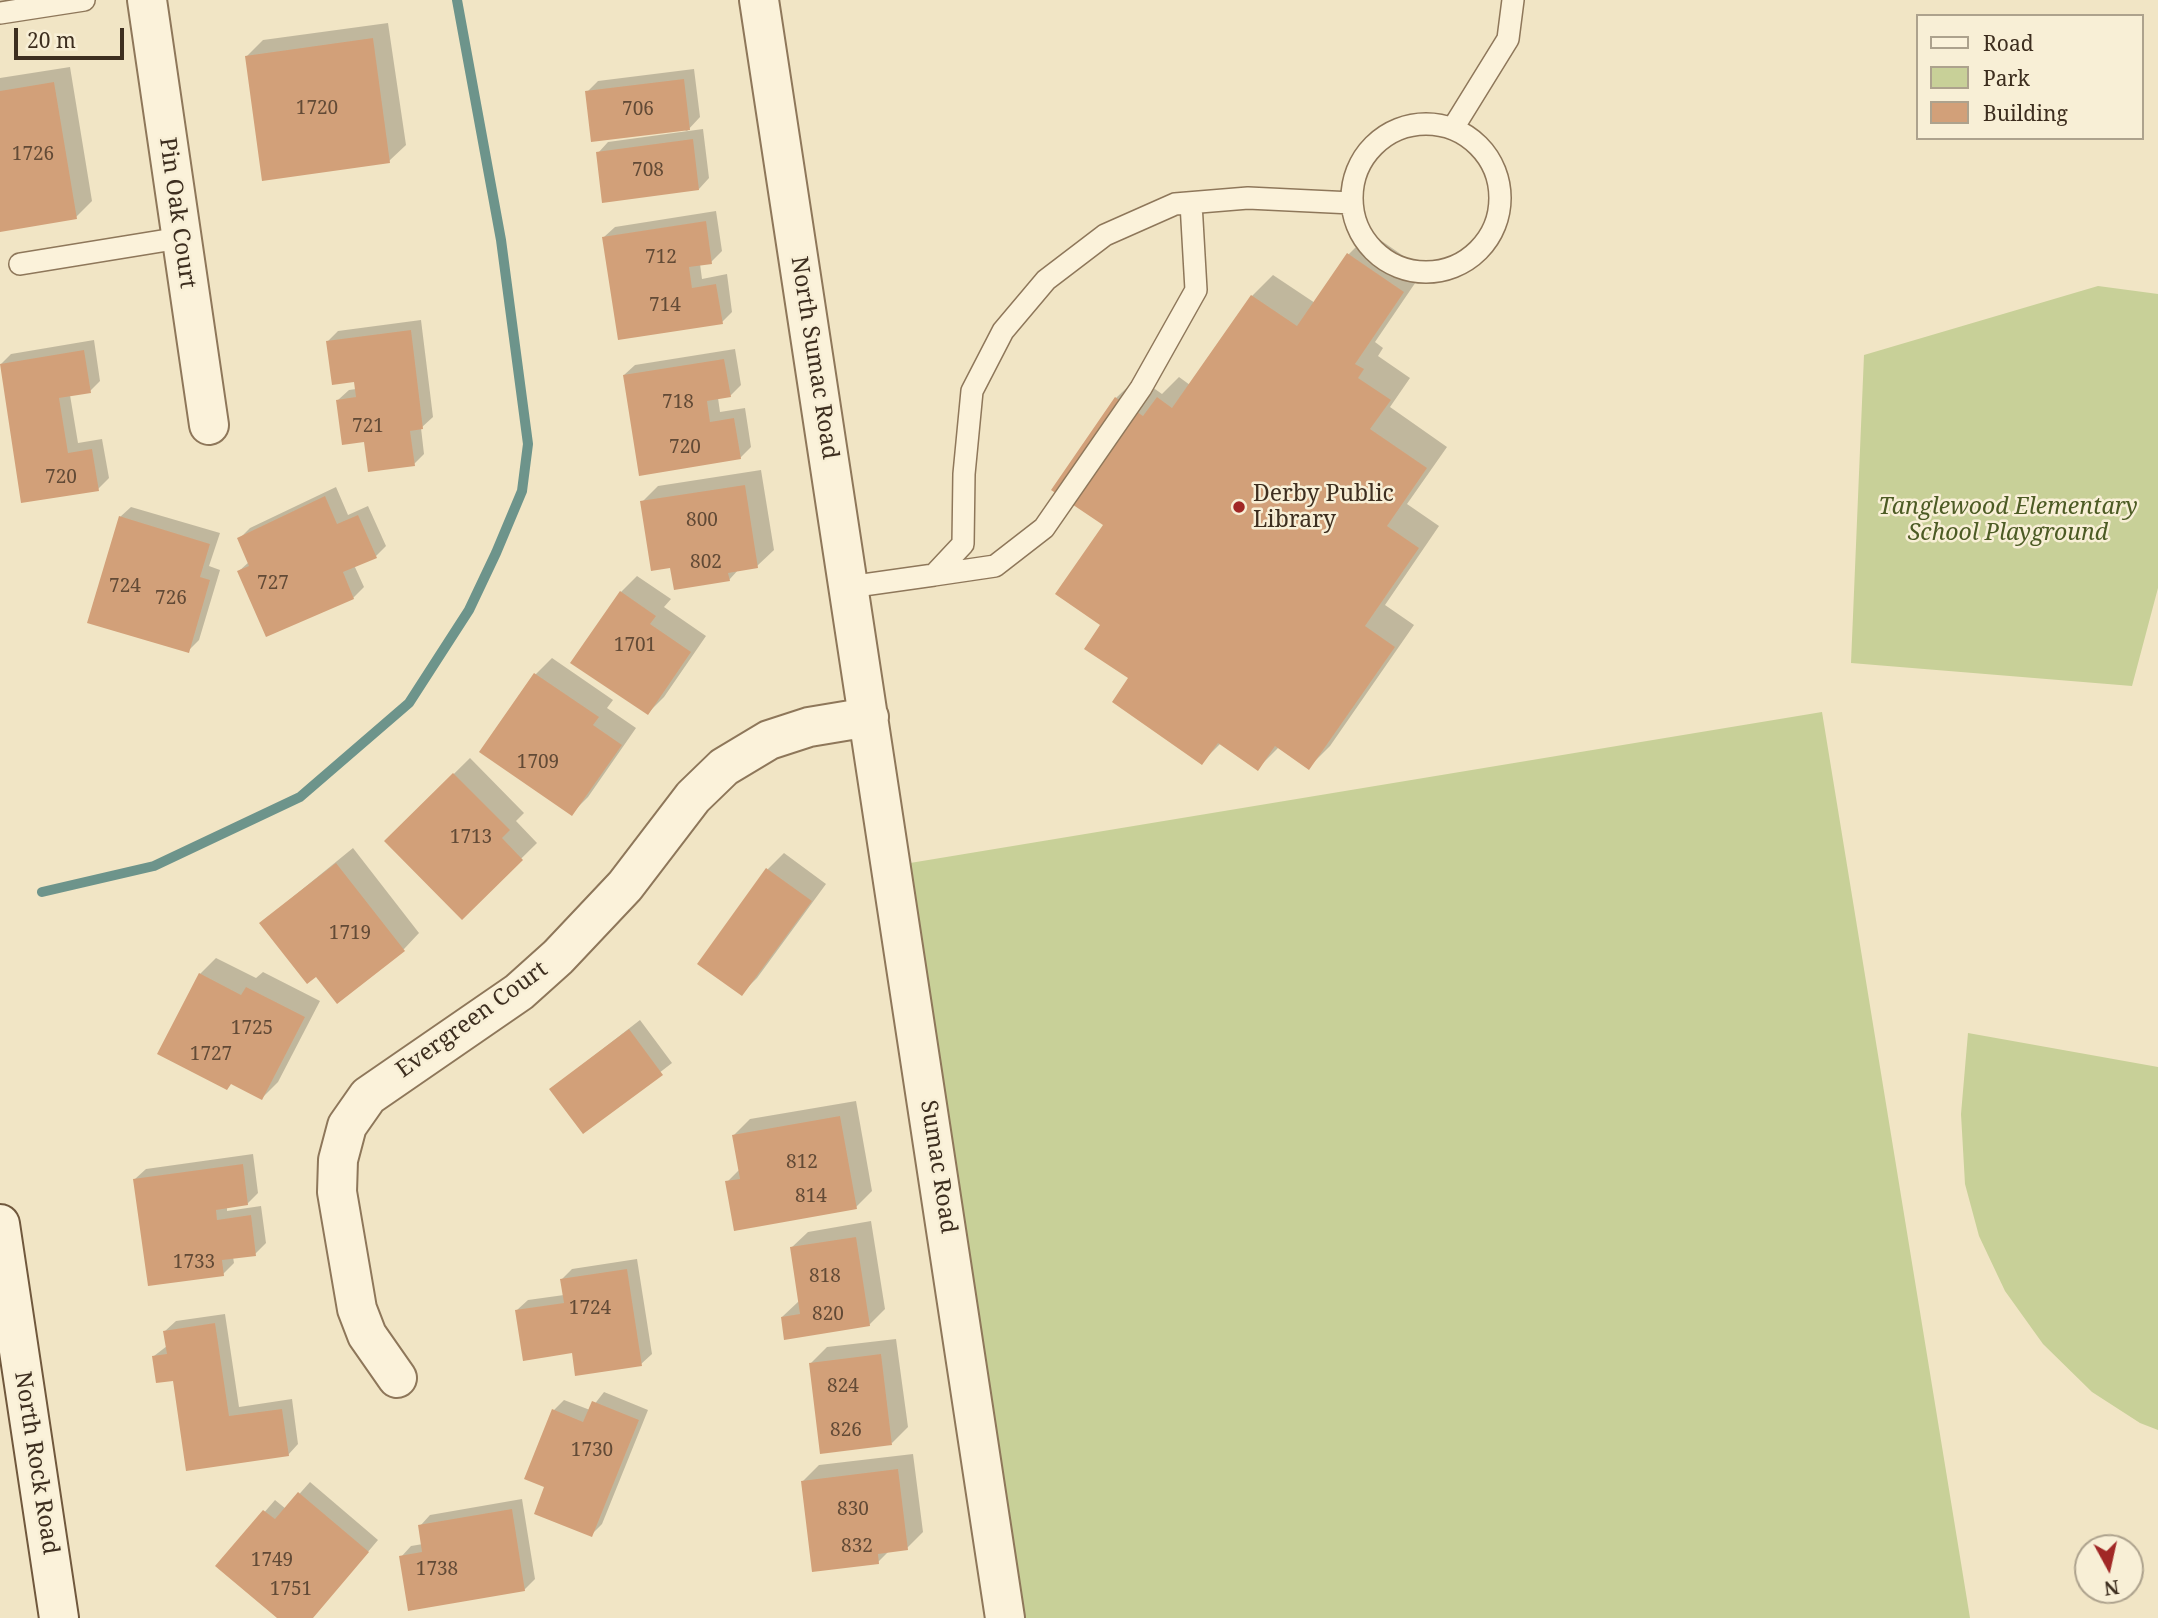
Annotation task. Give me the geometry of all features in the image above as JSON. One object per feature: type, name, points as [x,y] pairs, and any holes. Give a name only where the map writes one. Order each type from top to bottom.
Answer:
[{"type":"street","name":"Pin Oak Court","points":[[147,0],[209,425]]},
{"type":"street","name":"North Sumac Road","points":[[760,0],[869,717]]},
{"type":"street","name":"Evergreen Court","points":[[397,1378],[367,1335],[357,1308],[337,1192],[338,1160],[347,1126],[368,1096],[519,992],[558,957],[619,893],[693,797],[724,767],[769,740],[809,727],[869,717]]},
{"type":"street","name":"Sumac Road","points":[[869,717],[1005,1618]]},
{"type":"street","name":"North Rock Road","points":[[0,1224],[59,1618]]},
{"type":"lane","points":[[5,8],[84,0]]},
{"type":"lane","points":[[1453,128],[1508,39],[1513,0]]},
{"type":"lane","points":[[1425,124],[1453,128],[1478,144],[1494,167],[1501,194],[1497,221],[1483,246],[1462,263],[1436,272],[1408,270],[1380,257],[1360,233],[1352,203],[1357,172],[1373,146],[1397,130],[1425,124]]},
{"type":"lane","points":[[934,575],[963,544],[964,474],[972,391],[1003,331],[1046,280],[1105,235],[1175,204],[1248,198],[1352,203]]},
{"type":"lane","points":[[849,587],[995,566],[1044,528],[1141,388],[1196,290],[1191,202]]},
{"type":"lane","points":[[20,264],[180,238]]},
{"type":"green space","name":"Tanglewood Elementary School Playground","points":[[2098,286],[2158,294],[2158,588],[2132,686],[1851,663],[1864,355]]},
{"type":"green space","points":[[1822,712],[1970,1618],[1004,1618],[892,866]]},
{"type":"green space","points":[[1968,1033],[2158,1067],[2158,1430],[2140,1423],[2092,1392],[2043,1344],[2005,1291],[1979,1236],[1965,1184],[1961,1114]]},
{"type":"building","points":[[373,38],[390,163],[262,181],[245,56]]},
{"type":"building","points":[[684,79],[690,130],[591,142],[585,91]]},
{"type":"building","points":[[54,82],[77,219],[0,232],[0,91]]},
{"type":"building","points":[[693,139],[699,190],[602,203],[596,152]]},
{"type":"building","points":[[706,221],[712,264],[689,267],[692,288],[716,284],[723,324],[618,340],[602,237]]},
{"type":"building","name":"Derby Public Library","points":[[1347,253],[1404,292],[1355,364],[1364,369],[1358,378],[1391,400],[1370,429],[1427,468],[1387,526],[1419,548],[1365,626],[1395,647],[1309,770],[1275,746],[1258,771],[1218,743],[1202,765],[1112,702],[1128,678],[1084,649],[1100,625],[1055,594],[1103,525],[1051,490],[1115,397],[1143,416],[1157,397],[1172,408],[1251,295],[1297,326]]},
{"type":"building","points":[[411,330],[423,429],[410,431],[415,466],[368,472],[364,442],[342,445],[336,400],[356,397],[354,382],[332,385],[326,341]]},
{"type":"building","points":[[84,350],[91,393],[59,398],[68,453],[92,449],[99,491],[21,503],[0,364]]},
{"type":"building","points":[[724,359],[731,397],[707,401],[710,422],[734,418],[741,459],[639,476],[623,375]]},
{"type":"building","points":[[745,485],[758,568],[728,573],[730,581],[674,590],[670,568],[651,571],[640,501]]},
{"type":"building","points":[[325,496],[337,524],[358,515],[377,558],[343,572],[354,599],[266,637],[237,571],[249,566],[237,538]]},
{"type":"building","points":[[119,516],[210,544],[200,577],[210,580],[189,653],[87,623]]},
{"type":"building","points":[[620,591],[656,616],[650,624],[691,652],[648,715],[570,663]]},
{"type":"building","points":[[534,673],[599,717],[593,725],[622,745],[572,816],[479,752]]},
{"type":"building","points":[[453,773],[510,830],[502,838],[523,860],[462,920],[384,841]]},
{"type":"building","points":[[336,863],[405,951],[337,1004],[316,977],[307,984],[259,923]]},
{"type":"building","points":[[766,868],[812,901],[742,996],[697,964]]},
{"type":"building","points":[[199,973],[241,995],[246,987],[305,1017],[262,1100],[231,1084],[227,1090],[157,1054]]},
{"type":"building","points":[[629,1029],[663,1075],[583,1134],[549,1089]]},
{"type":"building","points":[[840,1116],[857,1209],[734,1231],[725,1181],[740,1179],[732,1135]]},
{"type":"building","points":[[243,1164],[248,1205],[216,1210],[217,1220],[251,1215],[256,1256],[222,1260],[224,1276],[148,1286],[133,1179]]},
{"type":"building","points":[[856,1237],[870,1326],[784,1340],[781,1317],[800,1314],[790,1247]]},
{"type":"building","points":[[627,1269],[642,1366],[575,1376],[572,1353],[523,1361],[515,1310],[564,1303],[560,1279]]},
{"type":"building","points":[[215,1323],[229,1416],[282,1409],[289,1456],[186,1471],[173,1381],[156,1383],[152,1356],[167,1354],[163,1331]]},
{"type":"building","points":[[881,1354],[892,1445],[820,1454],[809,1363]]},
{"type":"building","points":[[592,1401],[639,1420],[592,1537],[534,1514],[544,1487],[524,1479],[552,1409],[583,1422]]},
{"type":"building","points":[[898,1469],[908,1550],[878,1554],[879,1564],[812,1572],[801,1481]]},
{"type":"building","points":[[298,1492],[369,1552],[313,1618],[277,1618],[215,1566],[263,1510],[275,1519]]},
{"type":"building","points":[[512,1509],[525,1591],[408,1611],[399,1556],[422,1552],[418,1525]]},
{"type":"waterway","points":[[42,892],[154,866],[300,797],[409,703],[469,610],[496,553],[522,491],[528,444],[501,240],[457,0]]},
{"type":"place","name":"Derby Public Library","points":[[1239,507]]}]
